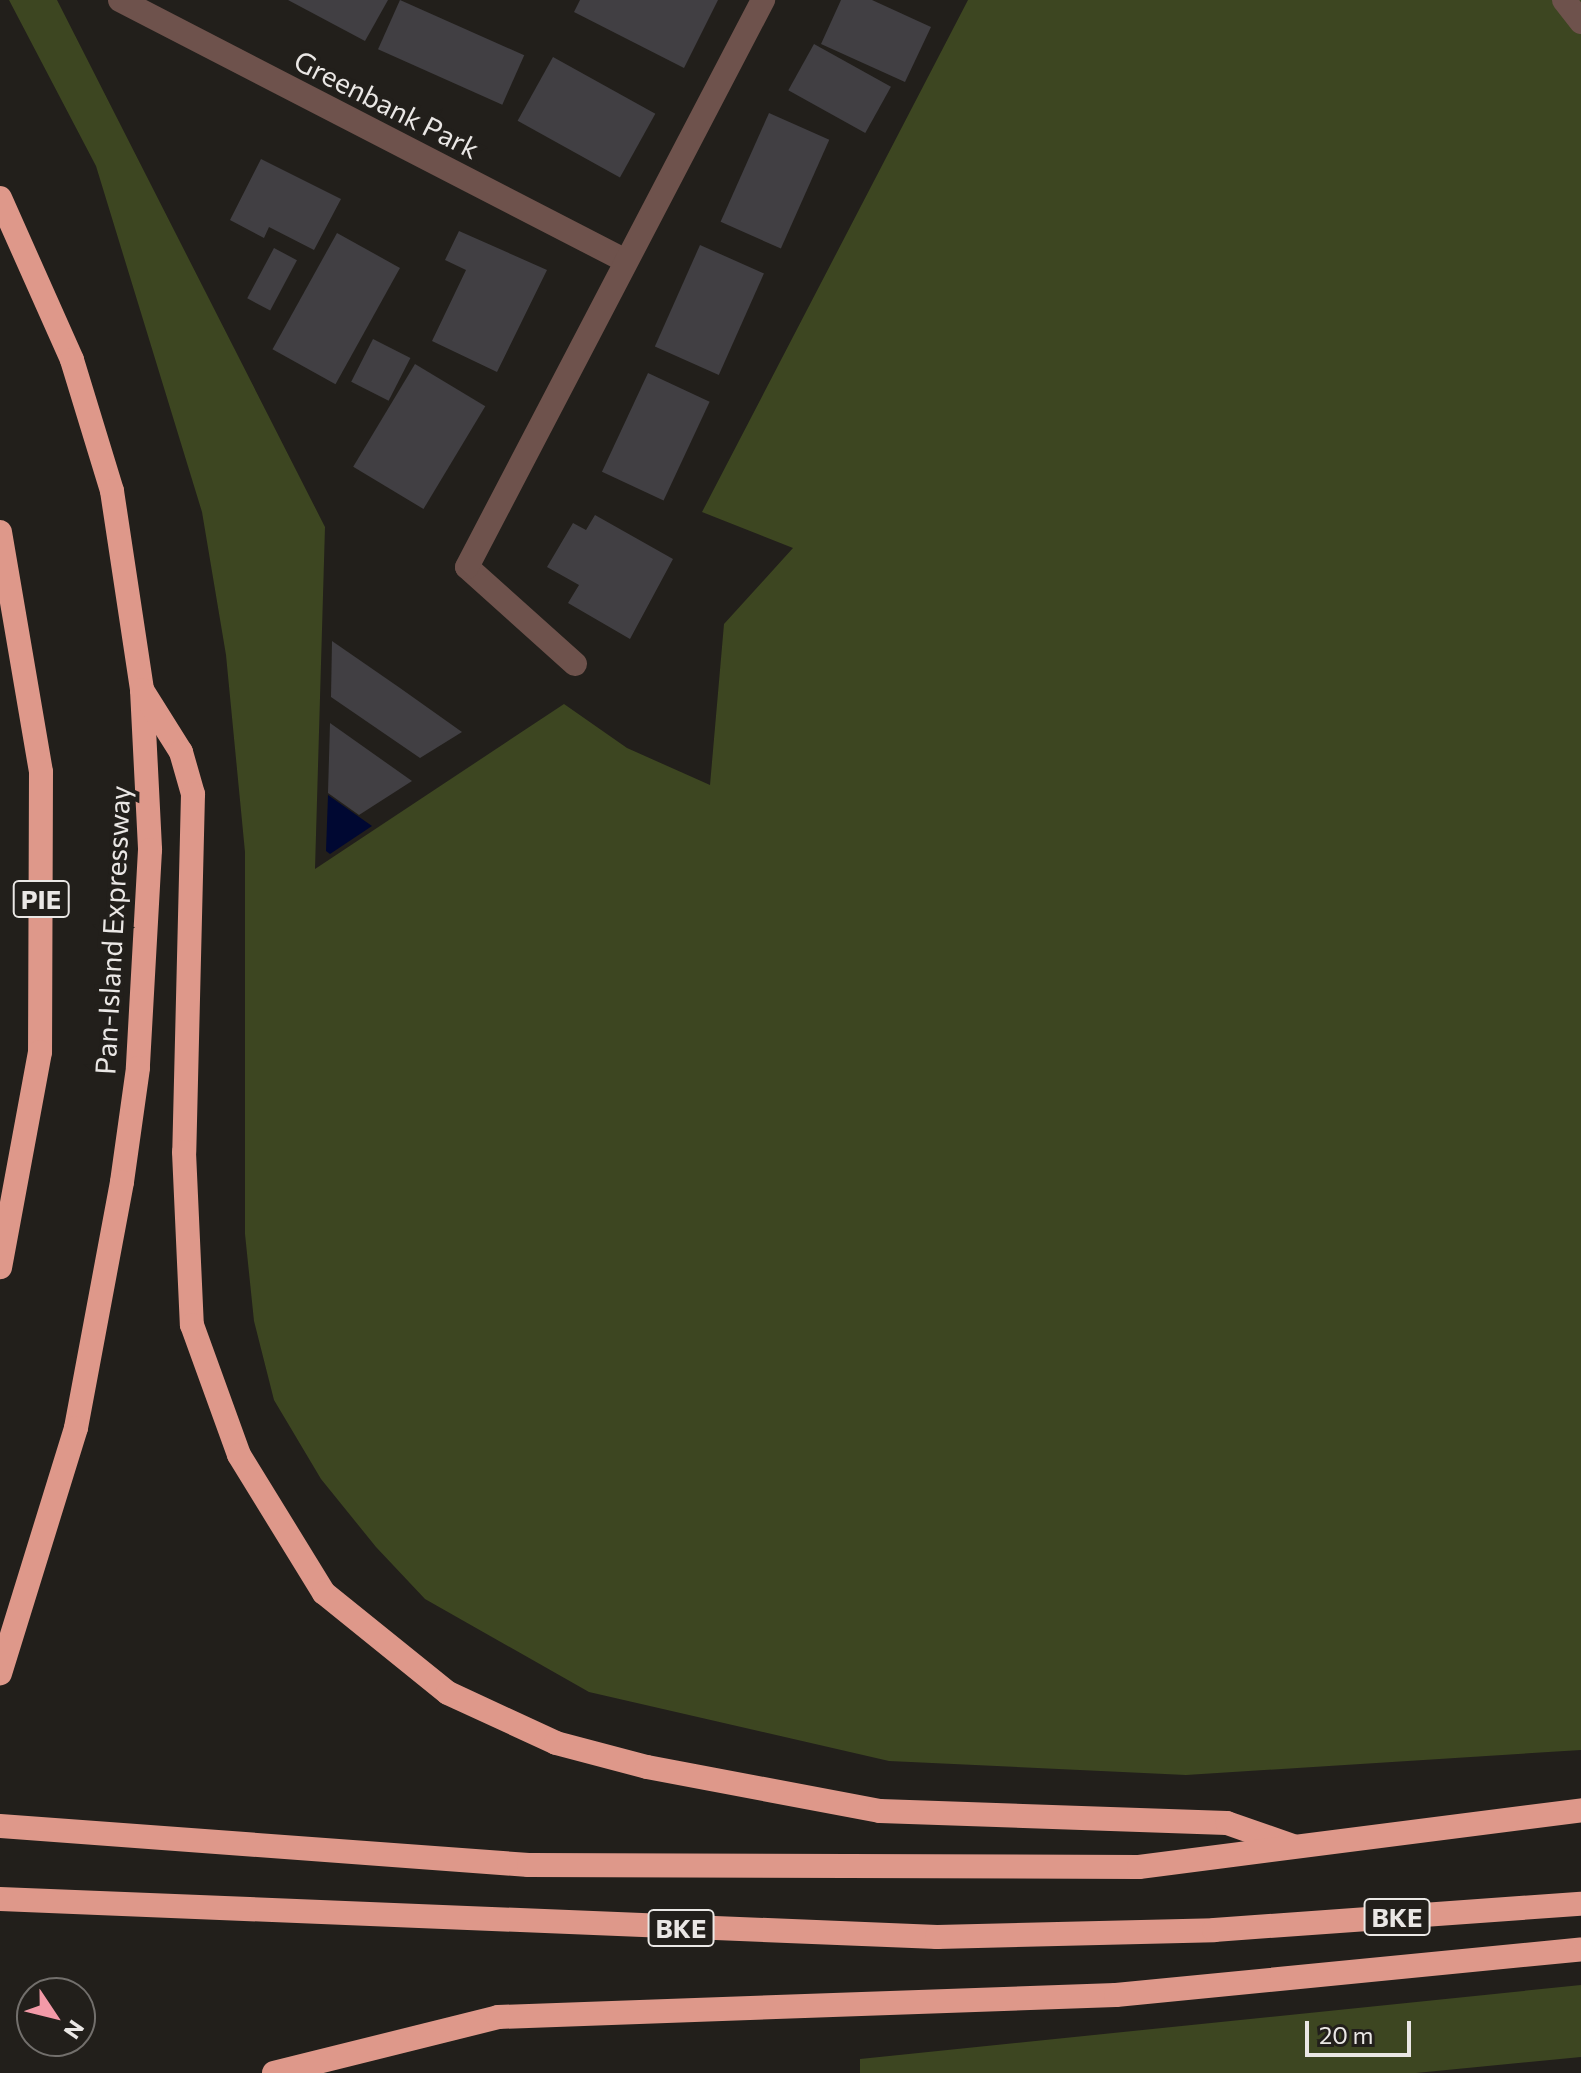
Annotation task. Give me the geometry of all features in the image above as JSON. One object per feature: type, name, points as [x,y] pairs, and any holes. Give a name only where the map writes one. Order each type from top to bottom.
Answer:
[{"type":"highway","name":"Pan-Island Expressway","points":[[0,198],[72,360],[112,491],[142,690],[149,879],[138,1068],[122,1182],[76,1428],[0,1673]]},
{"type":"highway","name":"PIE","points":[[0,532],[41,772],[40,1052],[0,1267]]},
{"type":"highway","points":[[142,690],[181,752],[193,794],[184,1152],[192,1325],[239,1455],[324,1593],[448,1693],[556,1743],[647,1767],[880,1811],[1227,1823],[1293,1846]]},
{"type":"highway","points":[[0,1826],[529,1865],[1139,1867],[1581,1810]]},
{"type":"highway","name":"BKE","points":[[0,1899],[148,1909],[937,1937],[1214,1930],[1581,1904]]},
{"type":"highway","points":[[274,2073],[498,2017],[1130,1994],[1581,1949]]},
{"type":"street","name":"Greenbank Park","points":[[120,0],[626,261]]},
{"type":"street","points":[[575,664],[467,567],[763,0]]},
{"type":"street","points":[[1564,0],[1581,22]]},
{"type":"green space","points":[[9,0],[57,0],[325,527],[315,869],[564,704],[627,748],[710,785],[724,624],[793,548],[702,512],[968,0],[1581,0],[1581,1750],[1186,1775],[889,1761],[589,1692],[425,1599],[376,1547],[321,1479],[274,1400],[254,1321],[245,1234],[245,852],[226,655],[202,512],[96,166]]},
{"type":"green space","points":[[1581,1985],[1581,2057],[1416,2073],[860,2073],[860,2059]]},
{"type":"water","points":[[328,795],[372,826],[330,854],[326,851]]},
{"type":"building","points":[[288,0],[388,0],[365,41]]},
{"type":"building","points":[[400,0],[524,55],[502,105],[378,49]]},
{"type":"building","points":[[580,0],[718,0],[684,68],[574,12]]},
{"type":"building","points":[[841,0],[872,0],[931,27],[905,82],[821,44]]},
{"type":"building","points":[[814,44],[891,87],[865,133],[788,90]]},
{"type":"building","points":[[553,57],[655,114],[620,178],[518,121]]},
{"type":"building","points":[[769,113],[829,140],[781,249],[721,222]]},
{"type":"building","points":[[261,159],[341,199],[314,250],[269,227],[264,238],[230,220]]},
{"type":"building","points":[[459,231],[547,270],[497,372],[432,341],[466,270],[445,260]]},
{"type":"building","points":[[337,233],[400,268],[335,384],[273,349]]},
{"type":"building","points":[[700,245],[764,273],[719,375],[655,346]]},
{"type":"building","points":[[274,248],[297,260],[270,311],[247,298]]},
{"type":"building","points":[[373,339],[410,358],[389,401],[351,382]]},
{"type":"building","points":[[415,364],[485,406],[423,509],[353,467]]},
{"type":"building","points":[[648,373],[710,402],[664,501],[602,472]]},
{"type":"building","points":[[595,515],[673,559],[630,639],[568,603],[579,585],[547,567],[573,523],[586,530]]},
{"type":"building","points":[[332,641],[462,732],[420,758],[331,697]]},
{"type":"building","points":[[330,723],[412,781],[359,815],[328,793]]}]
